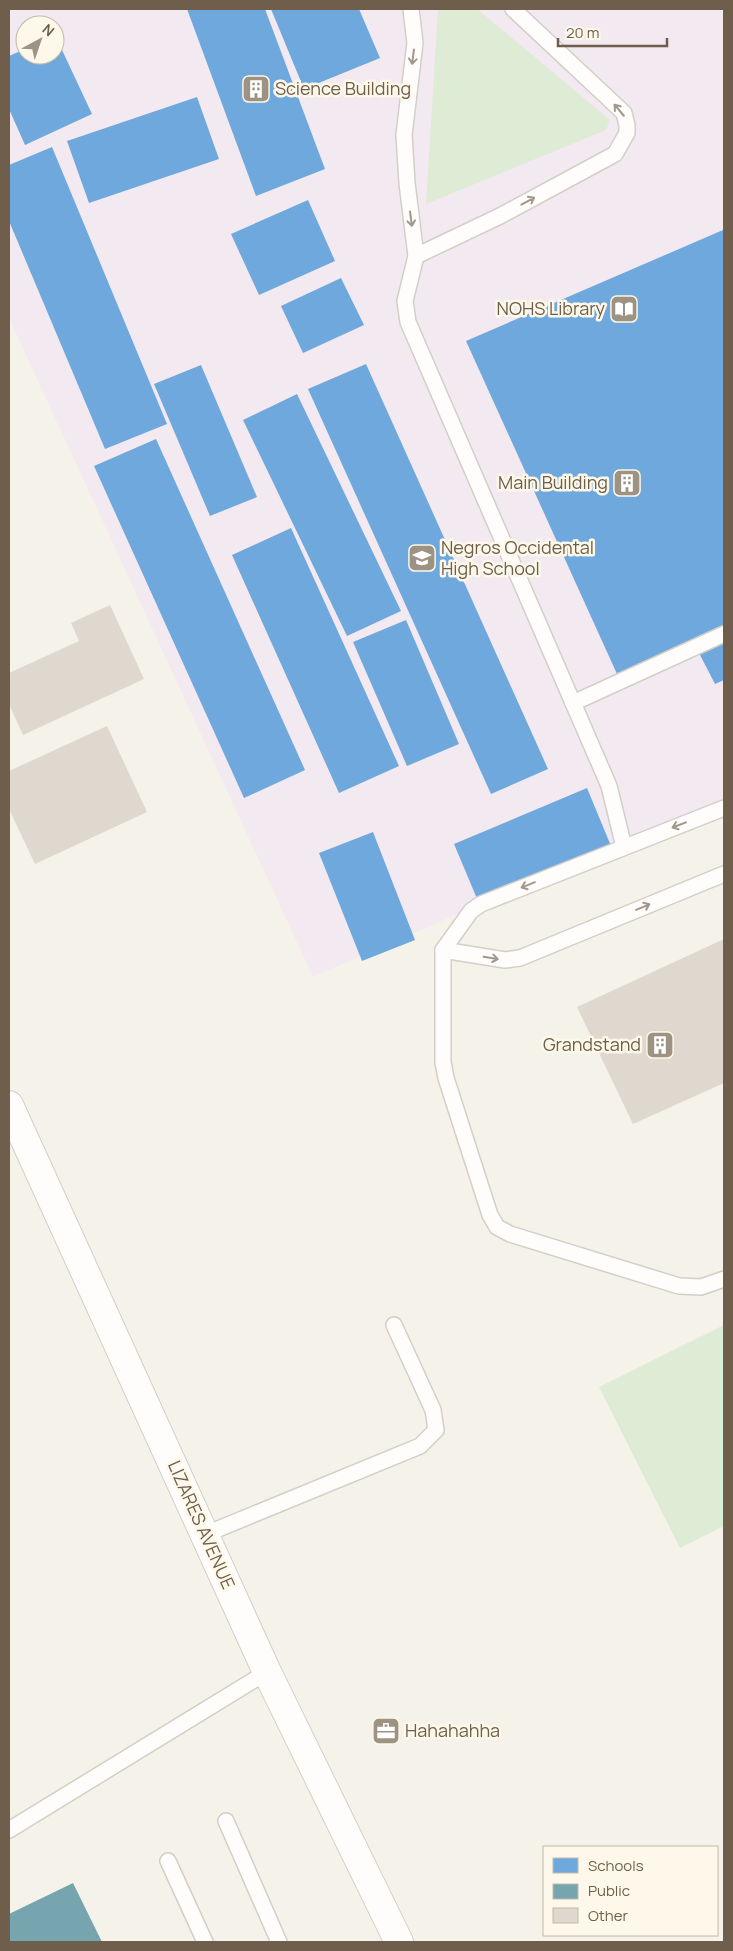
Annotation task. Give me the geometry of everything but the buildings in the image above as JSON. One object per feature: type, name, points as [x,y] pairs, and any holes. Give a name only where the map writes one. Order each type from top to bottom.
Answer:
[{"type":"street","name":"LIZARES AVENUE","points":[[9,1105],[206,1534],[267,1672],[399,1942]]},
{"type":"lane","points":[[411,9],[415,43],[404,135],[407,183],[416,256],[405,301],[408,322],[610,786],[624,847]]},
{"type":"lane","points":[[416,256],[500,216],[616,154],[626,133],[627,125],[624,113],[513,9]]},
{"type":"lane","points":[[573,703],[724,634]]},
{"type":"lane","points":[[724,808],[481,904],[471,911],[443,950],[443,1062],[446,1078],[490,1215],[497,1227],[510,1234],[679,1286],[701,1287],[724,1279]]},
{"type":"lane","points":[[443,950],[505,960],[520,958],[724,874]]},
{"type":"lane","points":[[206,1534],[420,1446],[436,1430],[432,1410],[394,1325]]},
{"type":"lane","points":[[9,1830],[267,1672]]},
{"type":"lane","points":[[226,1821],[279,1942]]},
{"type":"lane","points":[[168,1861],[204,1942]]},
{"type":"shaded area","name":"Negros Occidental High School","points":[[9,9],[724,9],[724,798],[313,977],[9,318]]},
{"type":"green space","points":[[438,9],[477,9],[610,120],[606,130],[426,204]]},
{"type":"green space","points":[[724,1325],[724,1526],[680,1548],[599,1387]]},
{"type":"place","name":"Science Building","points":[[256,89]]},
{"type":"place","name":"NOHS Library","points":[[624,309]]},
{"type":"place","name":"Main Building","points":[[627,483]]},
{"type":"place","name":"Negros Occidental High School","points":[[422,558]]},
{"type":"place","name":"Grandstand","points":[[660,1045]]},
{"type":"place","name":"Hahahahha","points":[[386,1731]]}]
